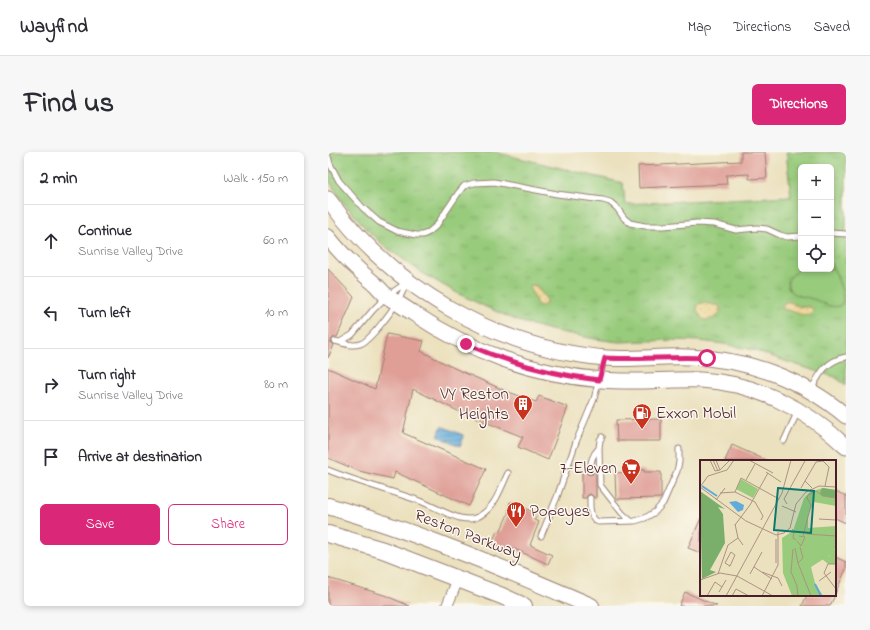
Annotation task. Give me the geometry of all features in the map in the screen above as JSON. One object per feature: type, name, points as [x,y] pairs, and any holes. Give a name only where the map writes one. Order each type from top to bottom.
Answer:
[{"type":"main road","points":[[328,199],[367,245],[408,281],[427,295],[461,315],[499,333],[554,350],[580,355],[605,358],[636,359],[689,357],[722,360],[749,365],[774,373],[811,391],[846,416]]},
{"type":"main road","points":[[328,237],[347,259],[392,299],[446,334],[490,355],[520,365],[579,378],[632,382],[697,380],[721,382],[742,387],[761,392],[799,410],[825,428],[846,447]]},
{"type":"main road","name":"Reston Parkway","points":[[328,506],[412,533],[519,575],[591,606]]},
{"type":"main road","points":[[328,534],[383,550],[524,606]]},
{"type":"street","points":[[447,606],[458,579]]},
{"type":"lane","points":[[328,156],[330,164],[339,181],[363,208],[379,222],[397,231],[416,235],[423,235],[436,226],[464,186],[474,182],[494,182],[610,202],[618,208],[624,218],[630,223],[645,226],[697,223],[714,224],[736,230],[757,228],[767,229],[787,237],[798,236]]},
{"type":"lane","points":[[834,233],[846,234]]},
{"type":"lane","points":[[408,281],[392,299],[373,310],[352,335],[338,342],[349,345],[362,344],[373,334],[392,299],[408,281]]},
{"type":"lane","points":[[811,391],[823,369],[831,362],[846,356]]},
{"type":"lane","points":[[541,536],[557,497],[576,442],[594,399],[605,358]]},
{"type":"lane","points":[[784,441],[799,410]]},
{"type":"lane","points":[[602,436],[599,448],[600,485],[624,516],[631,521]]},
{"type":"lane","points":[[590,471],[593,455],[599,448]]},
{"type":"lane","points":[[590,498],[591,512],[593,519],[596,521],[631,521],[645,518],[663,503],[668,493],[678,467],[679,449]]},
{"type":"lane","points":[[328,470],[359,482],[419,501],[466,519],[485,513],[490,508],[508,473]]},
{"type":"green space","points":[[328,152],[494,152],[623,183],[625,204],[791,196],[786,152],[846,152],[846,385],[835,377],[753,350],[724,344],[675,340],[619,342],[550,330],[518,321],[457,293],[424,274],[387,248],[368,231],[343,202],[328,179]]},
{"type":"green space","points":[[798,270],[798,272],[834,272],[834,270],[842,290],[842,304],[835,307],[828,306],[816,300],[797,295],[788,287],[789,278]]},
{"type":"sand","points":[[531,285],[535,285],[545,297],[545,305],[541,306],[537,304],[530,289]]},
{"type":"sand","points":[[786,302],[790,302],[800,307],[810,307],[813,311],[810,314],[802,315],[783,309],[782,305]]},
{"type":"sand","points":[[701,303],[718,305],[720,308],[719,314],[713,319],[703,319],[697,310],[698,305]]},
{"type":"water","points":[[441,427],[463,435],[464,437],[460,446],[438,436]]},
{"type":"building","points":[[741,152],[765,152],[767,178],[749,179],[749,174],[726,175],[727,184],[639,188],[638,166],[741,161]]},
{"type":"building","points":[[328,269],[354,297],[337,337],[334,337],[331,340],[334,345],[328,358]]},
{"type":"building","name":"VY Reston Heights","points":[[387,334],[424,341],[421,351],[454,368],[506,391],[536,402],[539,396],[568,407],[548,460],[518,447],[523,437],[460,412],[413,389],[403,433],[486,469],[469,506],[395,472],[393,479],[359,471],[328,458],[328,368],[375,389]]},
{"type":"building","points":[[661,419],[661,441],[617,441],[616,420]]},
{"type":"building","points":[[732,445],[766,460],[725,460]]},
{"type":"building","points":[[631,470],[661,472],[661,498],[616,499],[615,473],[631,472]]},
{"type":"building","points":[[582,471],[586,471],[587,474],[590,475],[596,471],[596,498],[590,494],[586,498],[582,498]]},
{"type":"building","points":[[836,491],[846,496],[846,523],[836,518]]},
{"type":"building","points":[[510,502],[539,514],[534,520],[539,522],[530,545],[552,555],[548,564],[510,547],[509,550],[492,543],[497,531],[500,532],[508,514]]},
{"type":"building","points":[[700,520],[700,553],[688,548]]},
{"type":"building","points":[[836,557],[846,562],[846,569],[836,592]]},
{"type":"building","points":[[328,578],[384,595],[410,606],[328,606]]},
{"type":"building","points":[[685,592],[717,606],[679,606]]},
{"type":"building","points":[[807,596],[835,596],[830,606],[802,606]]},
{"type":"place","name":"VY Reston Heights","points":[[523,421]]},
{"type":"place","name":"Exxon Mobil","points":[[642,430]]},
{"type":"place","name":"7-Eleven","points":[[631,485]]},
{"type":"place","name":"Popeyes","points":[[516,528]]},
{"type":"route","points":[[466,344],[490,355],[532,368],[565,376],[599,380],[605,358],[707,358]]}]
